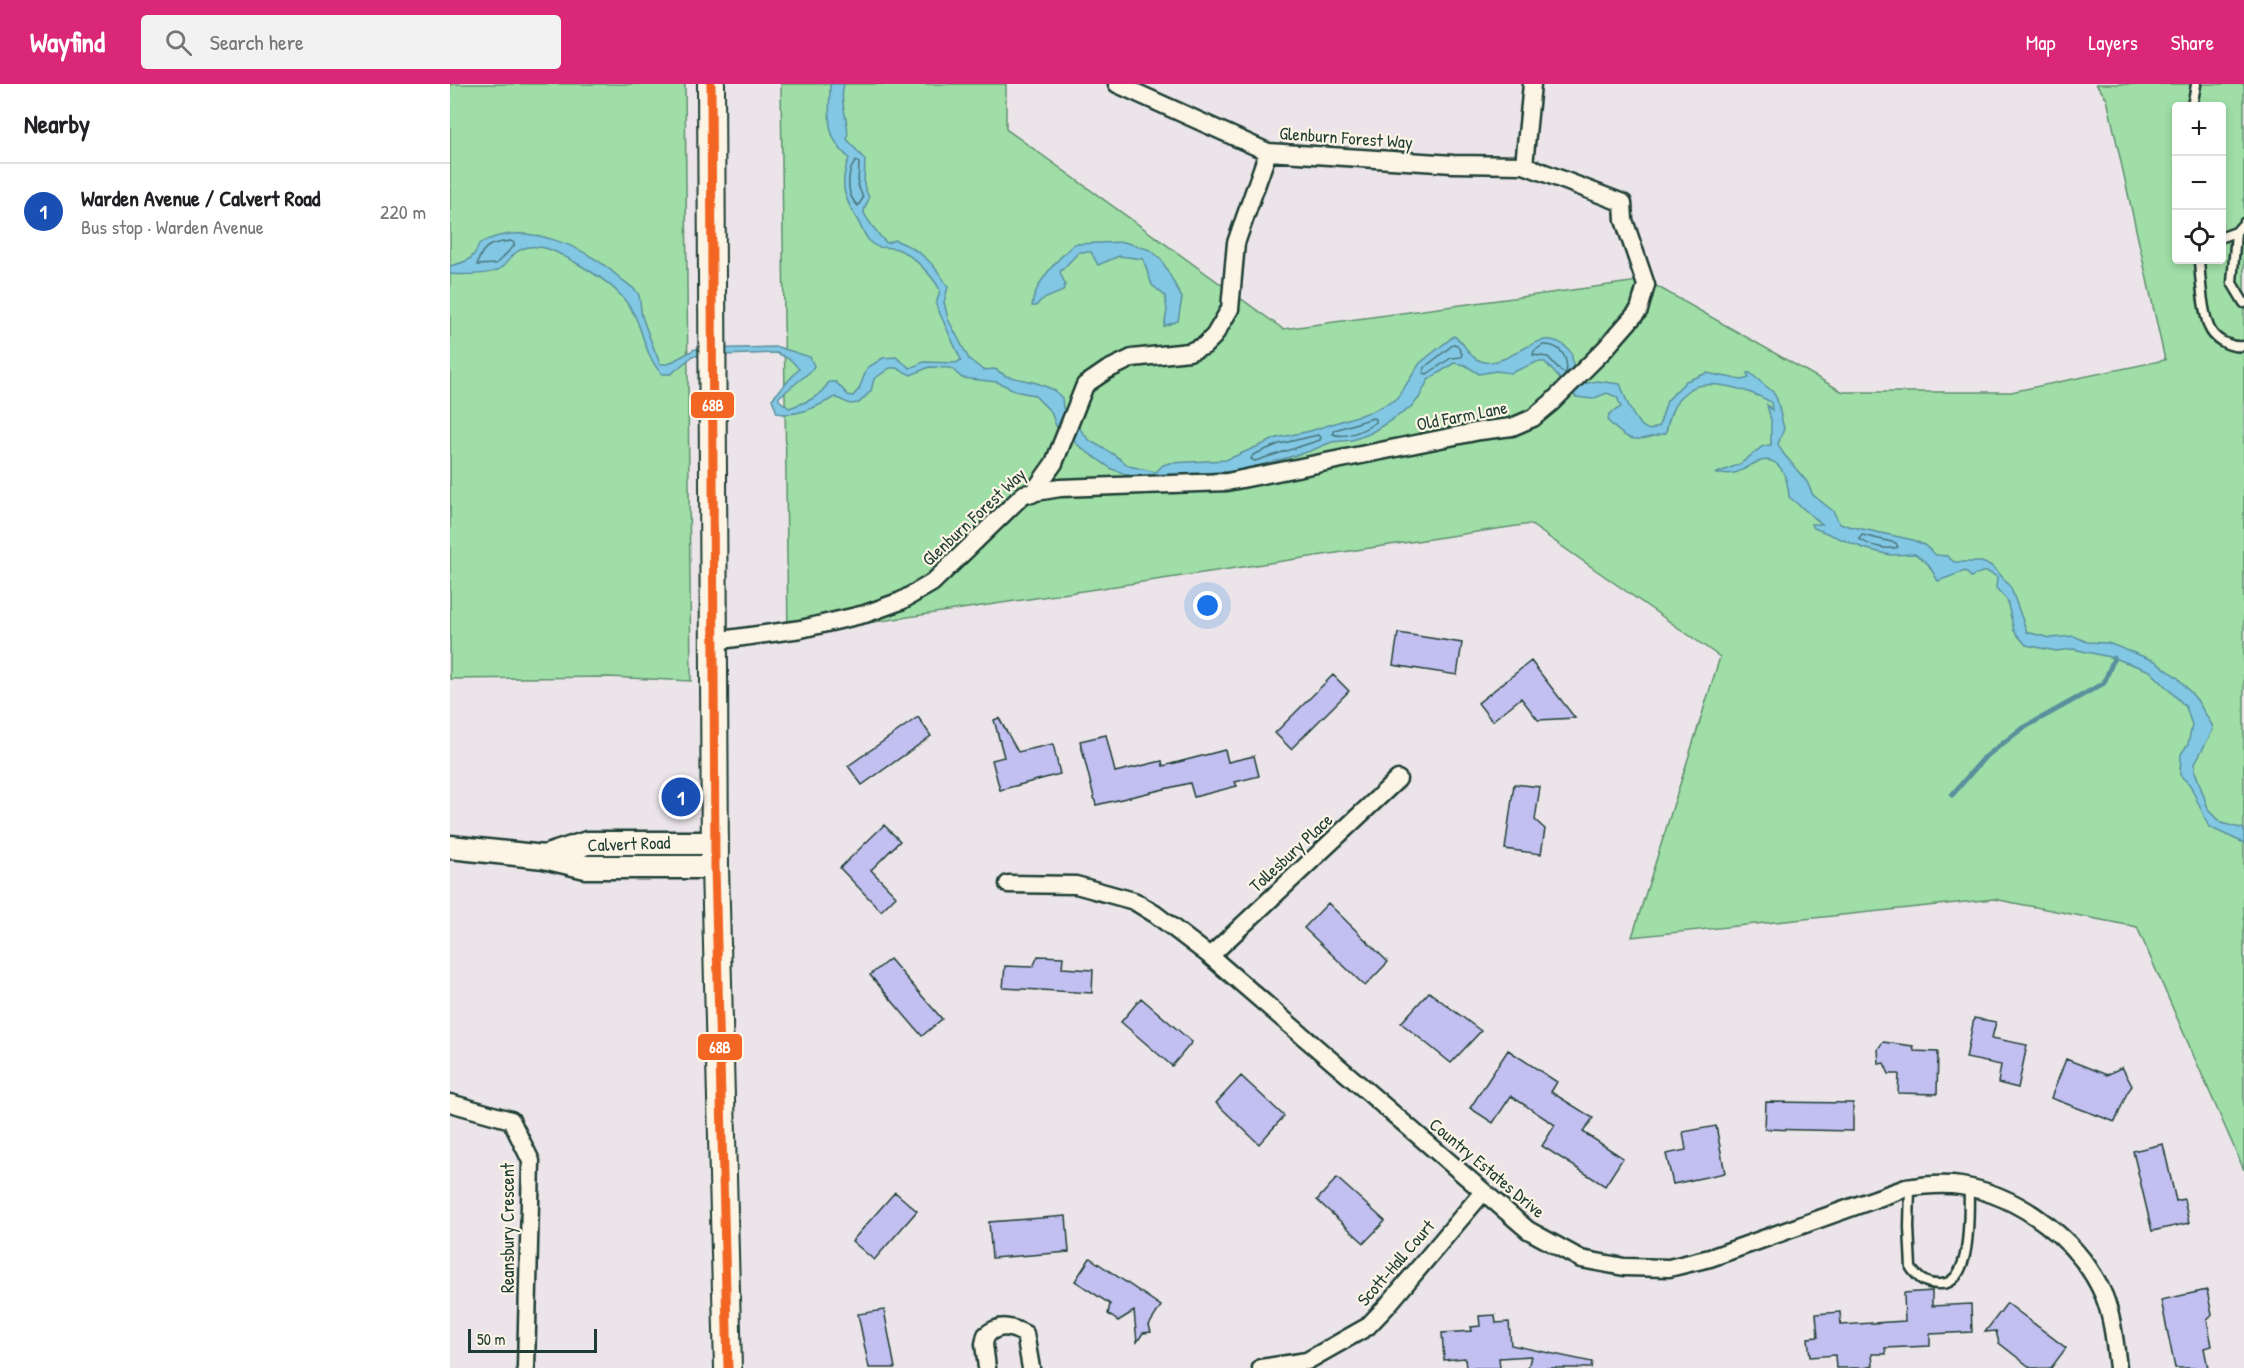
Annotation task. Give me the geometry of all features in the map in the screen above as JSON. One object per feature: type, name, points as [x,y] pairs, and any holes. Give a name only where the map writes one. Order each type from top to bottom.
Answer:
[{"type":"main road","points":[[711,84],[715,855],[728,1368]]},
{"type":"street","points":[[1117,84],[1268,152]]},
{"type":"street","points":[[1524,165],[1532,84]]},
{"type":"street","name":"Glenburn Forest Way","points":[[714,641],[801,629],[865,614],[901,601],[932,583],[1024,495],[1032,494],[1054,463],[1085,386],[1107,370],[1132,358],[1182,353],[1204,346],[1220,328],[1230,309],[1236,243],[1268,152],[1452,164],[1524,165]]},
{"type":"street","name":"Old Farm Lane","points":[[1032,494],[1060,489],[1227,482],[1480,431],[1512,427],[1533,418],[1604,350],[1639,310],[1646,285],[1624,220],[1623,203],[1524,165]]},
{"type":"street","name":"Tollesbury Place","points":[[1210,956],[1398,779]]},
{"type":"street","name":"Calvert Road","points":[[450,847],[544,857],[586,867],[715,855]]},
{"type":"street","name":"Country Estates Drive","points":[[1008,884],[1077,885],[1134,901],[1155,914],[1210,956],[1528,1230],[1581,1259],[1624,1267],[1668,1268],[1710,1258],[1910,1187],[1933,1184],[1969,1188],[2006,1200],[2046,1224],[2071,1245],[2104,1296],[2118,1368]]},
{"type":"street","name":"Reansbury Crescent","points":[[450,1103],[512,1120],[531,1161],[526,1368]]},
{"type":"street","name":"Scott-Hall Court","points":[[1261,1368],[1307,1360],[1367,1327],[1483,1192]]},
{"type":"street","points":[[987,1368],[984,1344],[986,1335],[996,1327],[1014,1328],[1025,1334],[1031,1368]]},
{"type":"lane","points":[[2193,102],[2196,85]]},
{"type":"lane","points":[[2226,236],[2236,232],[2244,223]]},
{"type":"lane","points":[[2236,232],[2232,283],[2244,303]]},
{"type":"lane","points":[[2200,264],[2210,329],[2225,343],[2238,347],[2244,346]]},
{"type":"lane","points":[[1910,1187],[1911,1268],[1923,1281],[1939,1285],[1949,1283],[1957,1277],[1962,1268],[1966,1247],[1969,1188]]},
{"type":"green space","points":[[450,84],[685,84],[691,681],[608,677],[450,679]]},
{"type":"green space","points":[[781,84],[1006,84],[1006,129],[1283,329],[1646,280],[1843,392],[2011,392],[2165,360],[2107,99],[2096,84],[2244,84],[2244,1170],[2137,927],[1994,899],[1632,937],[1720,657],[1530,524],[788,635]]},
{"type":"water","points":[[830,84],[844,84],[842,99],[847,139],[865,160],[864,185],[869,198],[864,210],[865,214],[887,243],[895,240],[912,248],[926,258],[937,271],[948,287],[944,302],[948,319],[969,359],[983,370],[995,369],[1006,376],[1037,383],[1054,390],[1062,398],[1063,408],[1089,440],[1129,466],[1156,472],[1163,465],[1170,463],[1226,460],[1277,438],[1310,431],[1373,411],[1397,399],[1420,363],[1454,336],[1474,358],[1485,362],[1507,357],[1539,341],[1559,342],[1571,353],[1574,372],[1582,384],[1597,381],[1620,384],[1635,417],[1639,423],[1650,430],[1659,426],[1667,401],[1686,381],[1707,373],[1742,380],[1749,378],[1747,373],[1750,373],[1773,392],[1777,399],[1784,429],[1778,444],[1783,453],[1807,482],[1813,495],[1833,511],[1840,524],[1913,540],[1924,545],[1936,555],[1947,556],[1954,562],[1981,562],[1990,565],[2011,588],[2027,632],[2050,638],[2074,636],[2087,642],[2108,643],[2155,661],[2178,678],[2197,700],[2212,725],[2213,730],[2195,763],[2195,771],[2209,811],[2221,823],[2244,829],[2244,843],[2209,827],[2190,785],[2180,775],[2181,754],[2188,744],[2192,725],[2186,707],[2150,671],[2114,658],[2073,649],[2056,651],[2026,645],[2014,631],[2007,600],[1996,588],[1997,577],[1990,573],[1981,572],[1971,577],[1965,571],[1938,581],[1928,564],[1915,554],[1890,555],[1863,548],[1814,528],[1811,524],[1822,524],[1789,497],[1785,477],[1774,462],[1761,461],[1738,472],[1715,474],[1740,464],[1763,446],[1771,445],[1771,420],[1767,405],[1772,410],[1771,402],[1752,393],[1728,386],[1695,387],[1686,392],[1675,405],[1666,433],[1634,439],[1622,434],[1608,421],[1609,414],[1621,407],[1617,397],[1607,393],[1592,399],[1576,397],[1545,362],[1537,362],[1511,373],[1496,371],[1479,374],[1465,365],[1454,363],[1428,380],[1419,398],[1409,409],[1369,434],[1352,440],[1332,442],[1310,451],[1239,472],[1215,472],[1170,480],[1139,479],[1112,469],[1084,450],[1056,426],[1051,412],[1034,395],[1019,392],[997,382],[962,378],[951,368],[929,367],[911,375],[896,368],[890,368],[874,379],[871,391],[859,403],[850,404],[835,397],[814,408],[800,412],[777,413],[772,399],[799,369],[791,360],[777,353],[693,356],[671,374],[662,374],[652,361],[630,306],[616,290],[599,277],[551,250],[534,246],[523,248],[496,271],[450,274],[450,266],[469,259],[475,254],[479,244],[496,237],[515,234],[534,235],[572,247],[606,267],[638,293],[642,316],[660,364],[668,364],[695,349],[778,347],[810,357],[814,366],[811,371],[779,397],[779,400],[789,408],[812,399],[829,382],[836,382],[848,395],[853,396],[859,389],[867,368],[883,358],[896,357],[910,368],[924,362],[956,363],[961,360],[936,305],[940,290],[937,284],[922,266],[903,252],[871,243],[850,207],[844,185],[849,158],[841,150],[832,133],[829,115]]},
{"type":"water","points":[[1124,242],[1150,250],[1161,259],[1182,298],[1178,321],[1164,326],[1167,311],[1165,296],[1152,285],[1143,259],[1119,256],[1098,265],[1091,252],[1079,252],[1060,272],[1065,284],[1063,291],[1032,306],[1042,280],[1074,244]]},
{"type":"building","points":[[1398,633],[1462,643],[1457,675],[1393,665]]},
{"type":"building","points":[[1531,661],[1575,718],[1538,720],[1521,698],[1492,721],[1478,703]]},
{"type":"building","points":[[1333,675],[1349,691],[1291,749],[1275,733]]},
{"type":"building","points":[[918,717],[931,736],[862,785],[848,766]]},
{"type":"building","points":[[999,718],[1018,752],[1053,744],[1060,774],[1000,790],[992,760],[1004,757],[994,720]]},
{"type":"building","points":[[1106,735],[1115,772],[1162,761],[1163,766],[1225,750],[1228,762],[1254,756],[1259,776],[1235,782],[1237,786],[1194,797],[1190,783],[1096,805],[1080,741]]},
{"type":"building","points":[[1514,784],[1540,787],[1535,820],[1545,829],[1541,854],[1505,849]]},
{"type":"building","points":[[884,825],[900,841],[871,870],[896,896],[881,911],[840,868]]},
{"type":"building","points":[[1328,903],[1388,962],[1365,986],[1304,928]]},
{"type":"building","points":[[1038,956],[1063,957],[1062,968],[1093,970],[1092,993],[1003,988],[1005,966],[1033,967]]},
{"type":"building","points":[[890,959],[942,1019],[922,1036],[870,975]]},
{"type":"building","points":[[1429,992],[1481,1031],[1451,1063],[1401,1023]]},
{"type":"building","points":[[1141,998],[1192,1042],[1172,1066],[1121,1022]]},
{"type":"building","points":[[1974,1018],[1996,1022],[1992,1038],[2027,1045],[2018,1088],[1998,1083],[2001,1065],[1966,1058]]},
{"type":"building","points":[[1883,1042],[1913,1046],[1914,1051],[1938,1052],[1937,1094],[1898,1093],[1899,1074],[1889,1074],[1884,1063],[1879,1064],[1878,1049]]},
{"type":"building","points":[[1508,1050],[1557,1082],[1551,1092],[1593,1118],[1583,1132],[1623,1158],[1605,1186],[1542,1146],[1555,1125],[1511,1096],[1493,1123],[1470,1108]]},
{"type":"building","points":[[2066,1059],[2107,1075],[2122,1067],[2132,1086],[2115,1122],[2051,1098]]},
{"type":"building","points":[[1241,1076],[1284,1116],[1259,1144],[1216,1103]]},
{"type":"building","points":[[1766,1102],[1853,1103],[1853,1131],[1765,1129]]},
{"type":"building","points":[[1716,1126],[1725,1173],[1673,1184],[1666,1154],[1686,1150],[1683,1132]]},
{"type":"building","points":[[2163,1144],[2176,1201],[2184,1199],[2189,1223],[2152,1231],[2133,1151]]},
{"type":"building","points":[[1337,1178],[1385,1221],[1364,1243],[1317,1200]]},
{"type":"building","points":[[895,1192],[917,1211],[874,1260],[852,1241]]},
{"type":"building","points":[[1066,1216],[1069,1252],[992,1258],[989,1222]]},
{"type":"building","points":[[1090,1258],[1161,1306],[1149,1325],[1151,1332],[1143,1333],[1137,1342],[1134,1311],[1118,1321],[1108,1314],[1110,1304],[1075,1281]]},
{"type":"building","points":[[2207,1290],[2212,1315],[2207,1320],[2212,1346],[2204,1348],[2208,1368],[2175,1368],[2161,1300]]},
{"type":"building","points":[[1932,1291],[1932,1306],[1971,1304],[1972,1332],[1930,1334],[1930,1346],[1885,1348],[1886,1354],[1872,1354],[1873,1366],[1864,1368],[1836,1368],[1835,1355],[1810,1357],[1808,1338],[1818,1337],[1816,1314],[1840,1312],[1841,1325],[1905,1321],[1904,1293]]},
{"type":"building","points":[[2007,1303],[2066,1348],[2051,1368],[2031,1368],[1999,1343],[1996,1331],[1985,1332]]},
{"type":"building","points":[[884,1310],[895,1368],[869,1368],[858,1314]]},
{"type":"building","points":[[1495,1315],[1496,1323],[1509,1322],[1511,1345],[1592,1362],[1591,1368],[1528,1368],[1531,1356],[1499,1358],[1500,1368],[1466,1368],[1465,1358],[1444,1360],[1442,1333],[1472,1331],[1471,1327],[1480,1326],[1479,1316]]},
{"type":"waterway","points":[[1952,795],[1984,758],[2020,730],[2104,683],[2114,658]]},
{"type":"transit line","name":"68B","points":[[711,84],[715,867],[728,1368]]},
{"type":"place","name":"Warden Avenue / Calvert Road","points":[[681,797]]}]
